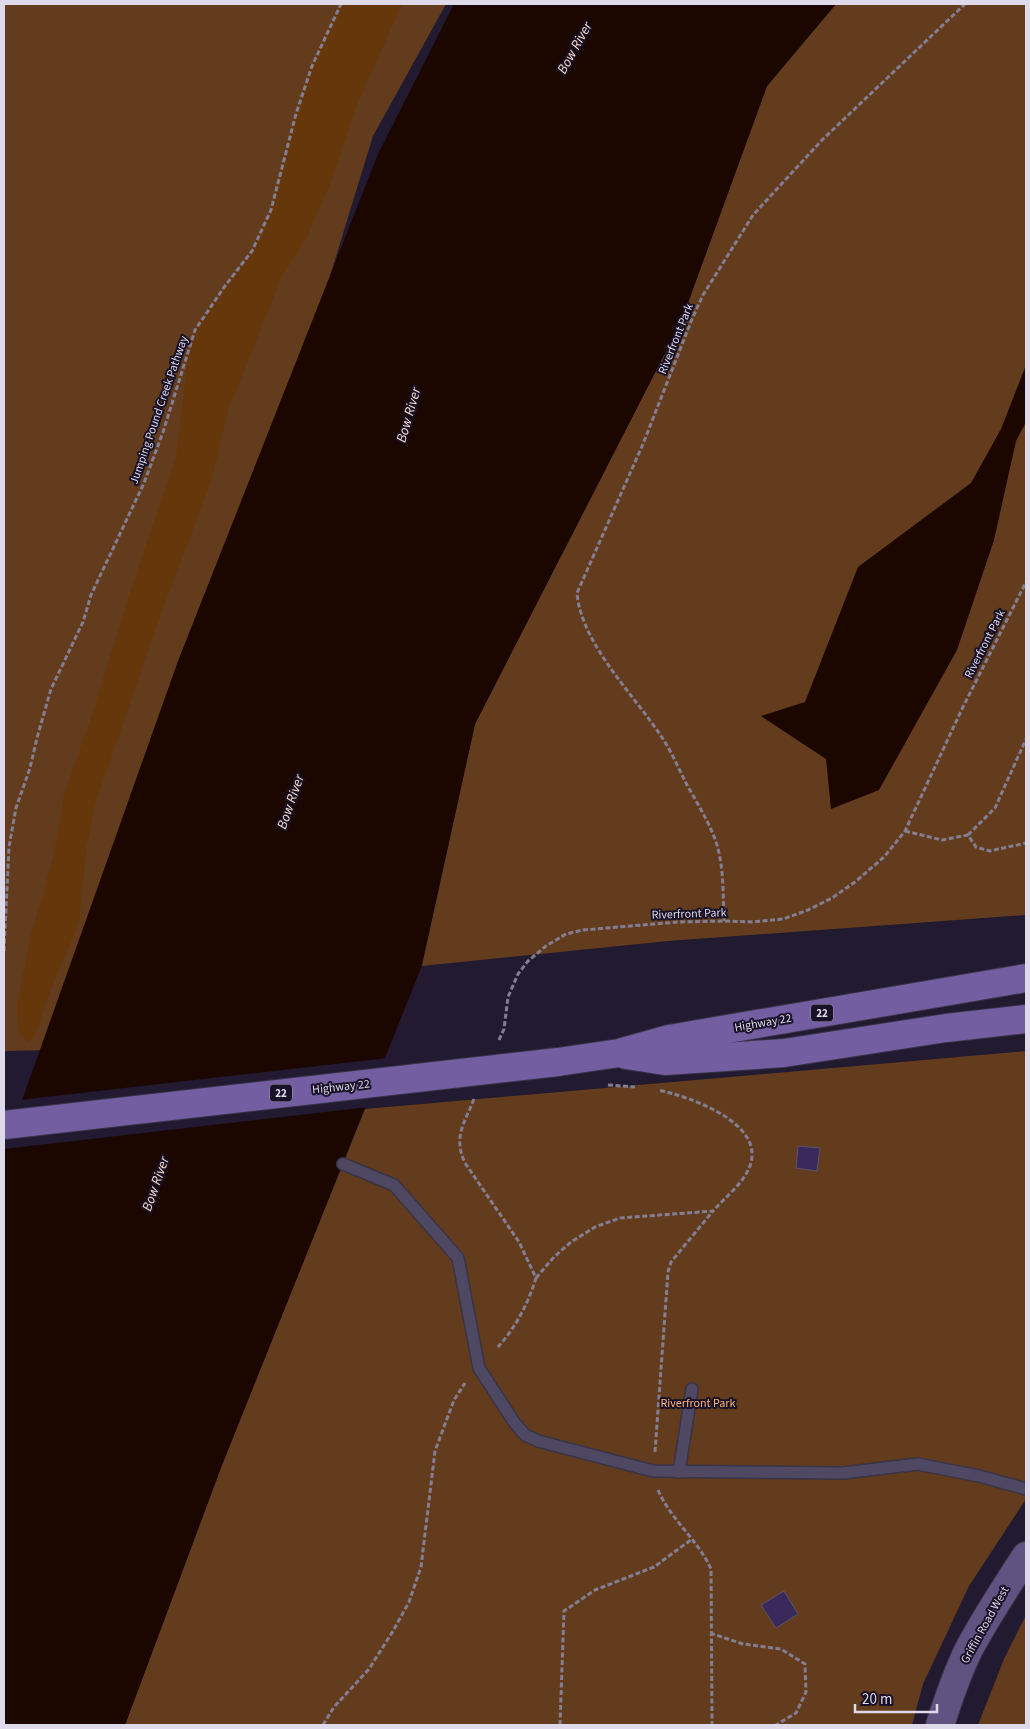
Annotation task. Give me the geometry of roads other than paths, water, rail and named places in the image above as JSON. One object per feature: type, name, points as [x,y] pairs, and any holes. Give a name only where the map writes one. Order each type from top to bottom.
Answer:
[{"type":"main road","name":"Highway 22","points":[[4,1125],[558,1062],[619,1053],[669,1039],[1026,978]]},
{"type":"main road","name":"Highway 22","points":[[619,1053],[665,1061],[784,1053],[946,1028],[1021,1022]]},
{"type":"main road","name":"Griffin Road West","points":[[940,1725],[968,1650],[1026,1556]]},
{"type":"lane","points":[[342,1164],[394,1186],[458,1258],[479,1368],[514,1422],[525,1435],[538,1441],[653,1471],[843,1473],[918,1464],[979,1476],[1026,1489]]},
{"type":"lane","points":[[679,1472],[692,1389]]},
{"type":"water","name":"Bow River","points":[[454,4],[836,4],[767,86],[681,322],[475,724],[421,968],[222,1465],[125,1725],[4,1725],[4,1151],[178,661],[378,154]]},
{"type":"water","points":[[1026,365],[1026,422],[1016,441],[994,540],[957,650],[879,790],[831,809],[826,759],[761,716],[805,702],[858,567],[971,483],[1001,429]]},
{"type":"park label","name":"Riverfront Park","points":[[698,1403]]}]
